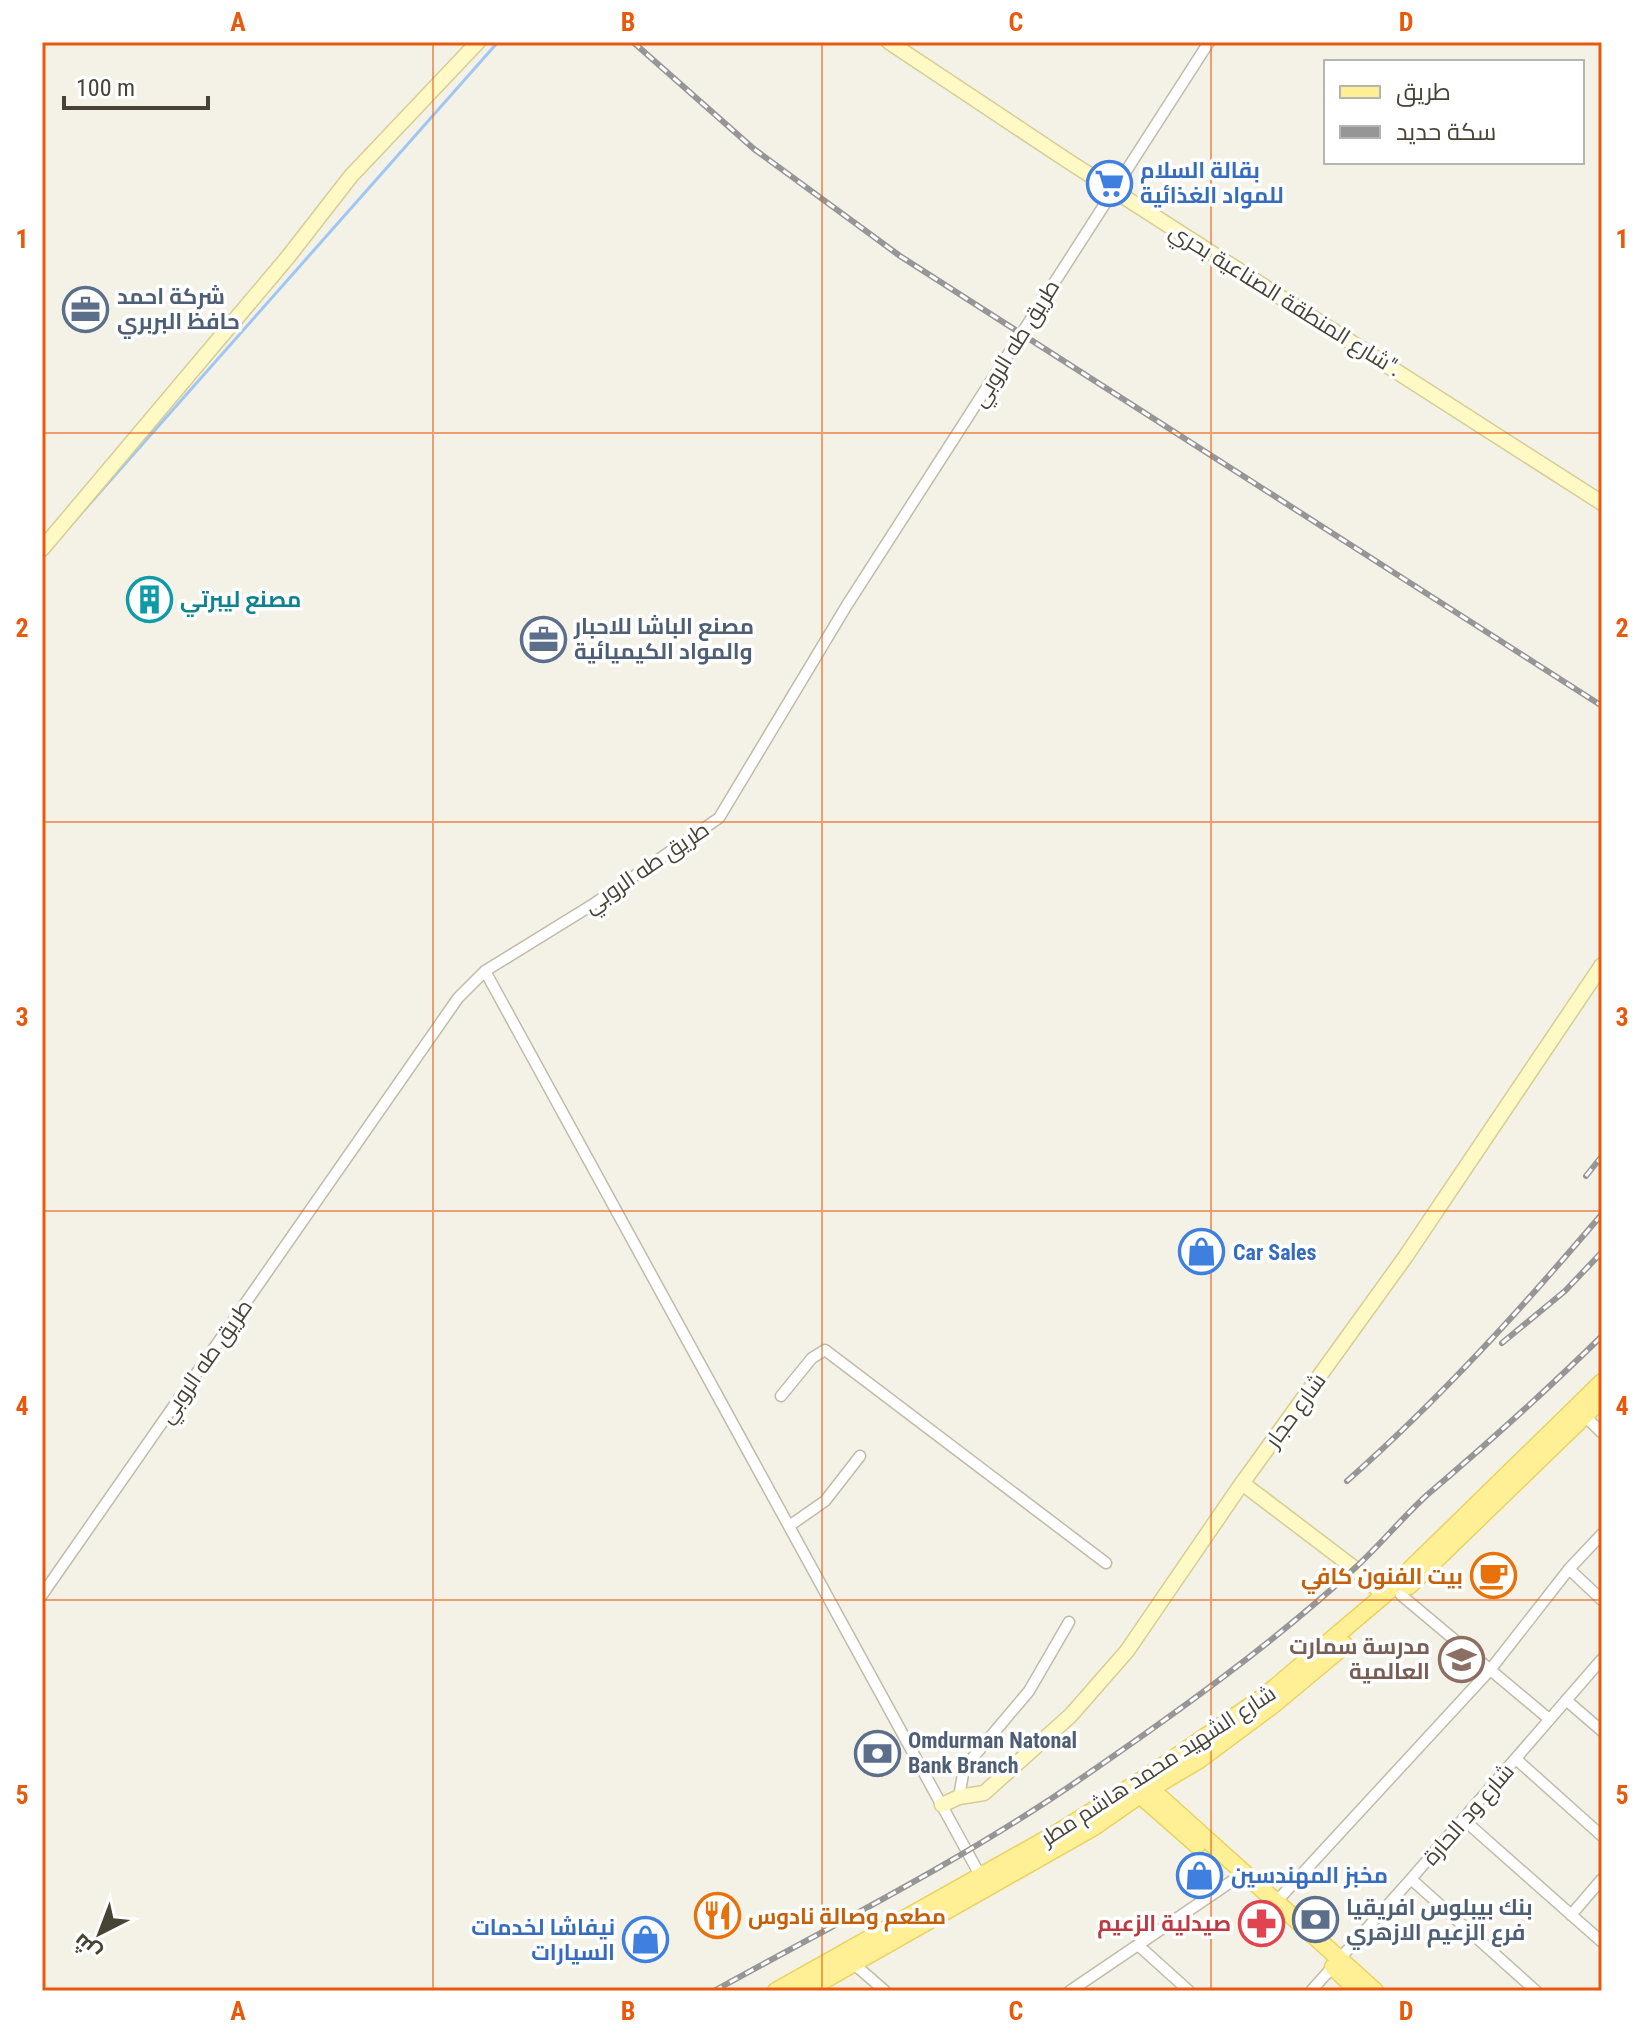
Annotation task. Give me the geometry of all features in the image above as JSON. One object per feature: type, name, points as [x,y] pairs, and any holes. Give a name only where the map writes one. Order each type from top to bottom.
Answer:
[{"type":"main road","name":"شارع الشهيد محمد هاشم مطر","points":[[776,1991],[1142,1787],[1199,1760],[1318,1669],[1602,1382]]},
{"type":"main road","name":"شارع الشهيد محمد هاشم مطر","points":[[1392,1595],[1602,1399]]},
{"type":"main road","name":"شارع الشهيد محمد هاشم مطر","points":[[805,1991],[1094,1827],[1142,1787]]},
{"type":"main road","points":[[1142,1787],[1235,1879],[1336,1963],[1375,1991]]},
{"type":"main road","points":[[1142,1787],[1276,1902],[1336,1963],[1358,1991]]},
{"type":"street","points":[[42,549],[288,257],[351,176],[478,42]]},
{"type":"street","name":"شارع المنطقة الصناعية بحري\".","points":[[889,42],[1113,190],[1602,503]]},
{"type":"street","name":"طريق طه الروبي","points":[[42,1595],[458,998],[485,971],[592,905],[719,818],[847,605],[1209,42]]},
{"type":"street","name":"شارع حجار","points":[[942,1805],[959,1797],[984,1793],[1071,1715],[1127,1651],[1242,1483],[1406,1256],[1602,965]]},
{"type":"street","points":[[485,971],[981,1877]]},
{"type":"street","points":[[781,1396],[812,1358],[825,1350],[1106,1563]]},
{"type":"street","points":[[1585,1416],[1602,1433]]},
{"type":"street","points":[[789,1526],[825,1501],[860,1456]]},
{"type":"street","points":[[1242,1483],[1490,1670],[1549,1719]]},
{"type":"street","points":[[1276,1902],[1490,1670],[1569,1569],[1602,1534]]},
{"type":"street","points":[[1569,1569],[1602,1600]]},
{"type":"street","points":[[959,1797],[964,1768],[1029,1691],[1069,1622]]},
{"type":"street","name":"شارع ود الحارة","points":[[1311,1991],[1602,1659]]},
{"type":"street","points":[[1566,1700],[1602,1731]]},
{"type":"street","points":[[1516,1759],[1602,1836]]},
{"type":"street","points":[[1464,1820],[1602,1942]]},
{"type":"street","points":[[1070,1991],[1235,1879]]},
{"type":"street","points":[[1411,1879],[1536,1991]]},
{"type":"street","points":[[1571,1915],[1602,1879]]},
{"type":"street","points":[[1138,1945],[1189,1991]]},
{"type":"street","points":[[854,1964],[885,1991]]},
{"type":"waterway","points":[[71,525],[498,42]]},
{"type":"railway","points":[[633,42],[754,149],[900,256],[1602,706]]},
{"type":"railway","points":[[1586,1176],[1602,1156]]},
{"type":"railway","points":[[1347,1481],[1415,1418],[1479,1352],[1602,1214]]},
{"type":"railway","points":[[1502,1343],[1565,1291],[1602,1252]]},
{"type":"railway","points":[[714,1991],[988,1839],[1076,1782],[1255,1653],[1323,1597],[1427,1495],[1602,1336]]},
{"type":"place","name":"بقالة السلام للمواد الغذائية","points":[[1109,183]]},
{"type":"place","name":"شركة احمد حافظ البربري","points":[[86,309]]},
{"type":"place","name":"مصنع ليبرتي","points":[[149,599]]},
{"type":"place","name":"مصنع الباشا للاحبار والمواد الكيميائية","points":[[543,639]]},
{"type":"place","name":"Car Sales","points":[[1202,1252]]},
{"type":"place","name":"بيت الفنون كافي","points":[[1494,1576]]},
{"type":"place","name":"مدرسة سمارت العالمية","points":[[1461,1659]]},
{"type":"place","name":"Omdurman Natonal Bank Branch","points":[[877,1753]]},
{"type":"place","name":"مخبز المهندسين","points":[[1200,1875]]},
{"type":"place","name":"مطعم وصالة نادوس","points":[[717,1916]]},
{"type":"place","name":"بنك بيبلوس افريقيا فرع الزعيم الازهري","points":[[1315,1920]]},
{"type":"place","name":"صيدلية الزعيم","points":[[1262,1923]]},
{"type":"place","name":"نيفاشا لخدمات السيارات","points":[[646,1940]]}]
